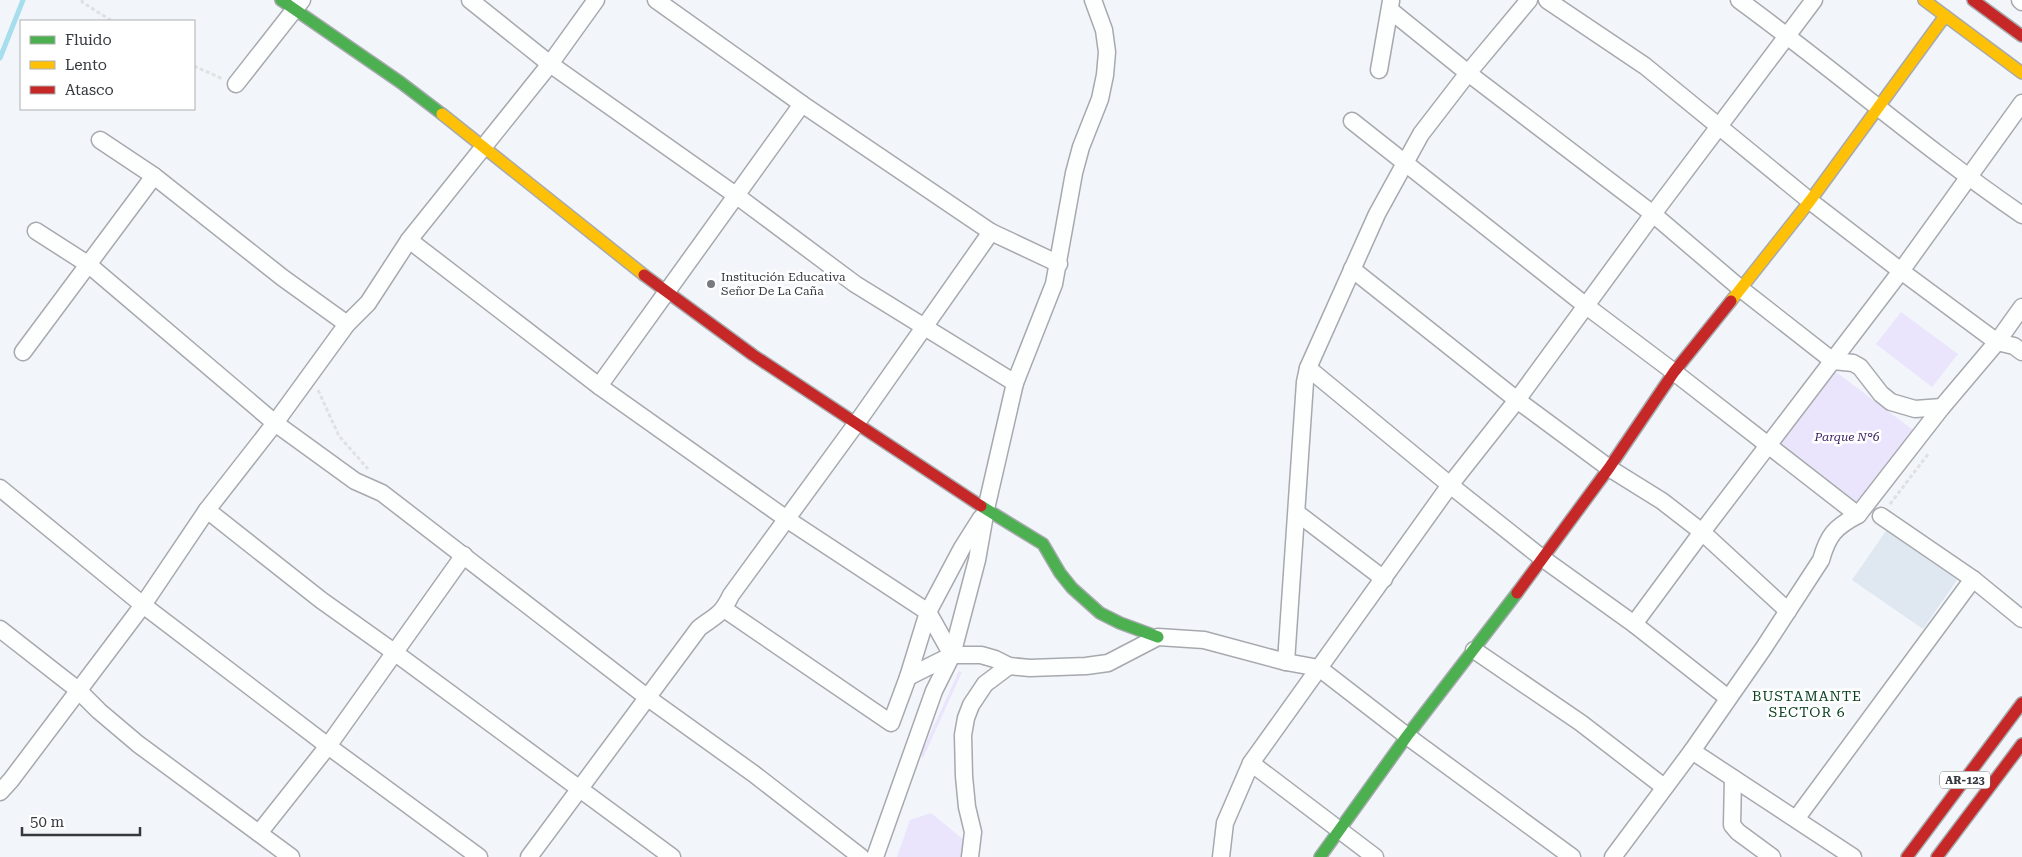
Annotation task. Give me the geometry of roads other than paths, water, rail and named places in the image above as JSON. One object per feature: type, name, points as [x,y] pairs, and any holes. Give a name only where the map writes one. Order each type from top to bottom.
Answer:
[{"type":"street","points":[[281,0],[299,5],[484,146],[570,217],[666,292],[753,355],[986,509],[1043,544],[1060,573],[1072,588],[1100,613],[1120,623],[1158,637],[1204,640],[1286,662],[1319,668],[1407,736],[1572,857]]},
{"type":"street","points":[[470,0],[550,64],[737,196],[855,284],[1015,382]]},
{"type":"street","points":[[4,781],[78,690],[143,605],[207,510],[275,424],[347,324],[368,303],[409,240],[550,64],[596,0]]},
{"type":"street","points":[[656,0],[802,104],[991,232],[1059,264]]},
{"type":"street","points":[[36,231],[89,265],[275,424],[355,481],[382,493],[648,698],[754,774],[863,857],[934,691],[952,655],[977,560],[986,509],[1015,382],[1046,307],[1059,264],[1074,173],[1081,147],[1100,99],[1108,52],[1104,30],[1093,0]]},
{"type":"street","points":[[1286,662],[1305,382],[1308,368],[1377,214],[1422,134],[1468,73],[1529,0]]},
{"type":"street","points":[[1547,0],[1645,66],[1810,201],[1996,342],[2014,346],[2022,352]]},
{"type":"street","points":[[1739,0],[1788,35],[1968,178],[2022,215]]},
{"type":"street","points":[[1221,857],[1225,823],[1251,763],[1450,485],[1517,400],[1585,305],[1814,0]]},
{"type":"street","points":[[1924,0],[2022,73]]},
{"type":"street","points":[[1973,0],[2022,36]]},
{"type":"street","points":[[236,84],[299,5]]},
{"type":"street","points":[[1390,5],[1468,73],[1653,214],[1741,289],[1833,361],[1853,363],[1860,366],[1880,394],[1891,402],[1915,409],[1942,407]]},
{"type":"street","points":[[1379,70],[1390,5]]},
{"type":"street","points":[[1320,857],[1407,736],[1474,650],[1609,468],[1674,372],[1810,201],[1945,16]]},
{"type":"street","points":[[599,386],[802,104]]},
{"type":"street","points":[[1634,624],[1901,271],[2022,104]]},
{"type":"street","points":[[1352,121],[1585,305],[1858,516]]},
{"type":"street","points":[[100,140],[154,176],[283,278],[347,324]]},
{"type":"street","points":[[23,352],[154,176]]},
{"type":"street","points":[[529,857],[699,628],[710,619],[718,616],[724,609],[731,595],[788,520],[991,232]]},
{"type":"street","points":[[409,240],[599,386],[788,520],[928,612],[952,655]]},
{"type":"street","points":[[1352,269],[1517,400],[1609,468],[1662,501],[1702,532],[1788,611]]},
{"type":"street","points":[[1613,857],[1692,751],[1788,611],[1821,560],[1826,544],[1834,531],[1844,522],[1858,516],[2022,307]]},
{"type":"street","points":[[1308,368],[1542,558],[1634,624],[1728,698]]},
{"type":"street","points":[[0,488],[143,605],[328,746],[479,857]]},
{"type":"street","points":[[724,609],[891,723],[908,677],[928,612],[962,548],[986,509]]},
{"type":"street","points":[[207,510],[321,600],[672,857]]},
{"type":"street","points":[[1297,513],[1384,579]]},
{"type":"street","points":[[1881,516],[1973,579],[2022,620]]},
{"type":"street","points":[[259,833],[328,746],[464,555]]},
{"type":"street","points":[[1796,819],[1973,579]]},
{"type":"street","points":[[0,629],[78,690],[99,711],[138,744],[291,857]]},
{"type":"street","points":[[908,677],[952,655],[981,655],[995,659],[1008,666],[1058,668],[1108,663],[1158,637]]},
{"type":"street","points":[[1474,650],[1581,723],[1664,787]]},
{"type":"street","points":[[970,857],[972,832],[964,776],[963,735],[966,718],[971,705],[985,684],[1008,666]]},
{"type":"street","name":"AR-123","points":[[1907,857],[2022,704]]},
{"type":"street","name":"AR-123","points":[[1937,857],[2022,744]]},
{"type":"street","points":[[1692,751],[1853,857]]},
{"type":"street","points":[[1251,763],[1375,857]]},
{"type":"street","points":[[1733,778],[1732,825],[1738,832],[1772,857]]},
{"type":"waterway","points":[[0,58],[23,0]]},
{"type":"place","name":"Institución Educativa Señor De La Caña","points":[[711,284]]},
{"type":"district","name":"BUSTAMANTE SECTOR 6","points":[[1807,704]]},
{"type":"park label","name":"Parque N°6","points":[[1847,437]]}]
